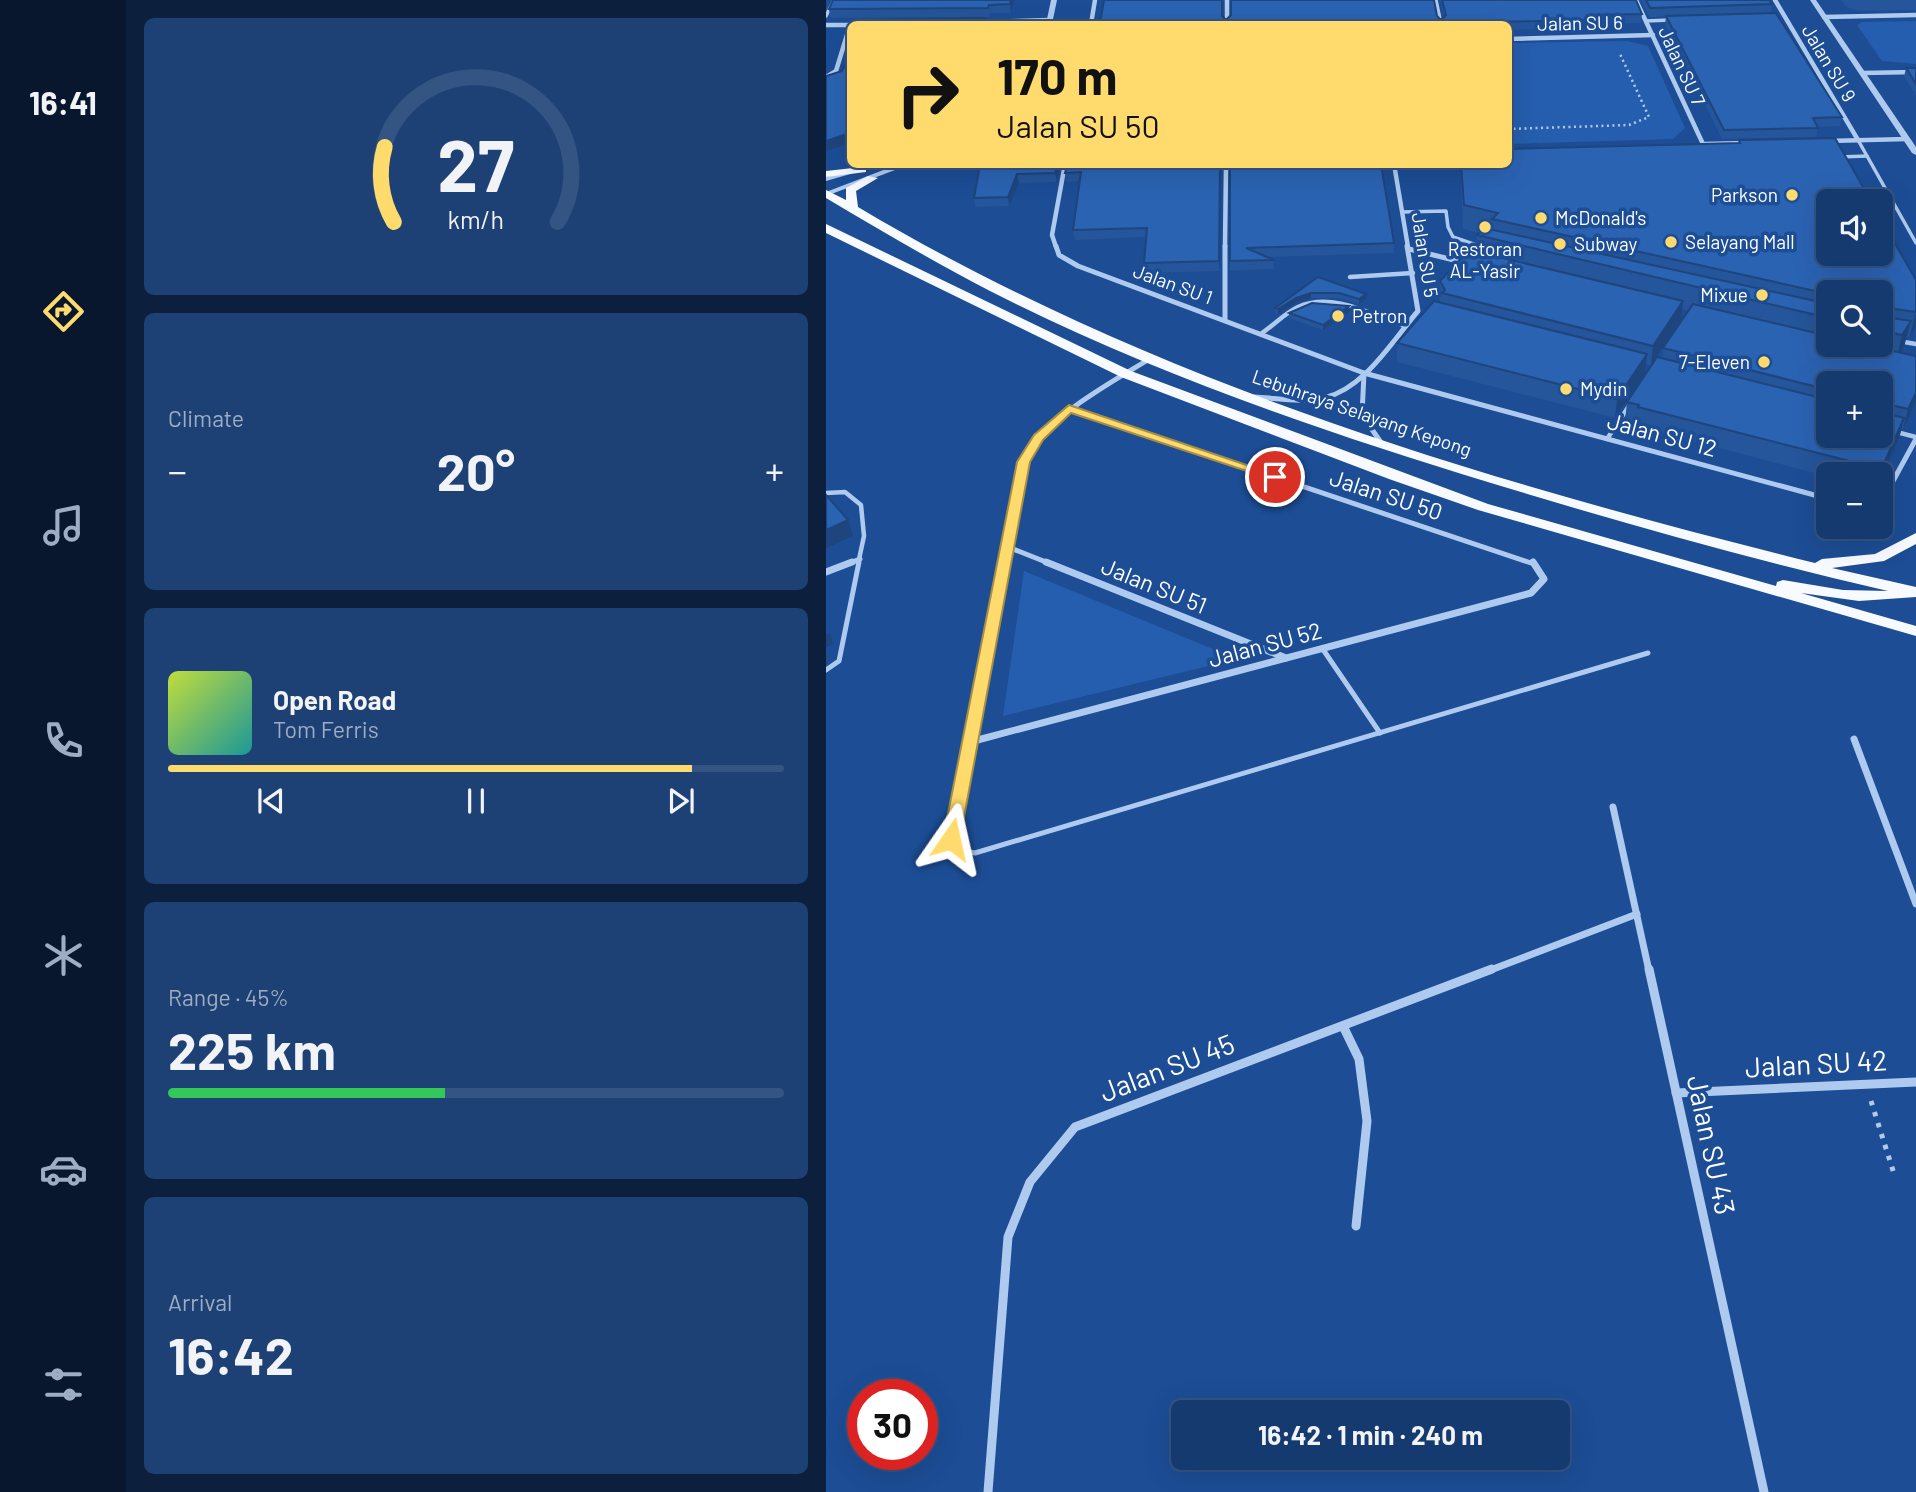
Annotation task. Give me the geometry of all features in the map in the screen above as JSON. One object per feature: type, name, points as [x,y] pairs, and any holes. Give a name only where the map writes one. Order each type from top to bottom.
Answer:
[{"type":"main road","points":[[826,174],[867,174]]},
{"type":"main road","points":[[853,210],[850,190],[867,174]]},
{"type":"main road","name":"Lebuhraya Selayang Kepong","points":[[827,193],[944,264],[1013,299],[1249,397],[1383,445],[1613,515],[1808,566],[1915,589]]},
{"type":"main road","name":"Lebuhraya Selayang Kepong","points":[[826,228],[1126,374],[1395,476],[1471,502],[1916,631]]},
{"type":"main road","points":[[1808,566],[1879,558],[1916,538]]},
{"type":"main road","points":[[1738,581],[1766,582],[1859,596],[1890,596],[1915,589]]},
{"type":"street","points":[[1050,21],[1054,0]]},
{"type":"street","points":[[1092,21],[1095,0]]},
{"type":"street","points":[[1227,0],[1227,21]]},
{"type":"street","name":"Jalan SU 7","points":[[1636,0],[1703,144]]},
{"type":"street","name":"Jalan SU 9","points":[[1775,0],[1858,140]]},
{"type":"street","points":[[1813,0],[1916,153]]},
{"type":"street","points":[[1824,16],[1916,15]]},
{"type":"street","points":[[826,25],[847,25]]},
{"type":"street","points":[[826,77],[836,71],[847,35]]},
{"type":"street","name":"Jalan SU 6","points":[[1512,38],[1653,35]]},
{"type":"street","points":[[1862,73],[1916,72]]},
{"type":"street","points":[[1819,141],[1907,139]]},
{"type":"street","points":[[1689,145],[1755,143]]},
{"type":"street","points":[[827,193],[875,168]]},
{"type":"street","points":[[826,179],[891,168]]},
{"type":"street","name":"Jalan SU 1","points":[[1064,168],[1052,234],[1059,255],[1078,266],[1364,373]]},
{"type":"street","points":[[1225,319],[1226,168]]},
{"type":"street","name":"Jalan SU 5","points":[[1249,397],[1303,400],[1340,393],[1364,373],[1418,310],[1395,168]]},
{"type":"street","points":[[1402,212],[1446,211],[1448,227],[1453,237],[1492,249]]},
{"type":"street","points":[[1409,249],[1476,265]]},
{"type":"street","points":[[1893,340],[1916,344]]},
{"type":"street","points":[[951,839],[1024,462],[1038,438],[1069,408],[1152,358]]},
{"type":"street","points":[[1364,373],[1366,386],[1360,410],[1364,425],[1383,445]]},
{"type":"street","name":"Jalan SU 12","points":[[1364,373],[1816,495]]},
{"type":"street","name":"Jalan SU 50","points":[[1069,408],[1533,562]]},
{"type":"street","points":[[1893,481],[1916,438]]},
{"type":"street","name":"Jalan SU 51","points":[[1008,547],[1287,658]]},
{"type":"street","points":[[826,572],[860,559]]},
{"type":"street","name":"Jalan SU 52","points":[[970,741],[1531,593],[1544,579],[1533,562]]},
{"type":"street","points":[[1854,739],[1916,904]]},
{"type":"street","name":"Jalan SU 43","points":[[1613,807],[1764,1492]]},
{"type":"street","name":"Jalan SU 45","points":[[988,1492],[1008,1237],[1030,1182],[1075,1127],[1637,914]]},
{"type":"street","points":[[1343,1026],[1359,1059],[1367,1121],[1356,1226]]},
{"type":"street","name":"Jalan SU 42","points":[[1676,1093],[1916,1082]]},
{"type":"lane","points":[[826,16],[834,0]]},
{"type":"lane","points":[[1436,0],[1440,21]]},
{"type":"lane","points":[[1771,17],[1785,17]]},
{"type":"lane","points":[[1646,21],[1674,20]]},
{"type":"lane","points":[[1858,140],[1916,243]]},
{"type":"lane","points":[[1838,157],[1867,156]]},
{"type":"lane","points":[[1064,168],[1077,170]]},
{"type":"lane","points":[[1350,277],[1413,273]]},
{"type":"lane","points":[[1262,333],[1299,307],[1316,302],[1334,303],[1405,326]]},
{"type":"lane","points":[[1418,310],[1432,314]]},
{"type":"lane","points":[[1607,439],[1630,404]]},
{"type":"lane","points":[[1893,431],[1916,438]]},
{"type":"lane","points":[[826,494],[845,492],[862,505],[864,536],[839,662],[826,670]]},
{"type":"lane","points":[[1322,648],[1380,733]]},
{"type":"lane","points":[[951,839],[957,848],[975,853],[1648,653]]},
{"type":"path","points":[[1512,129],[1629,125],[1649,117],[1622,55],[1615,50]]},
{"type":"path","points":[[1874,1110],[1895,1177]]},
{"type":"shaded area","points":[[1916,21],[1916,64],[1882,61],[1857,25],[1862,22]]},
{"type":"shaded area","points":[[1627,41],[1648,46],[1685,128],[1673,139],[1512,144],[1512,43]]},
{"type":"shaded area","points":[[1024,571],[1237,659],[1003,716]]},
{"type":"building","points":[[833,0],[1011,0],[1010,4],[989,5],[988,8],[829,9]]},
{"type":"building","points":[[1104,0],[1222,0],[1222,16],[1226,20],[1231,15],[1231,0],[1434,0],[1437,16],[1441,20],[1446,15],[1442,0],[1636,0],[1642,14],[1593,15],[1595,20],[1512,22],[1100,21]]},
{"type":"building","points":[[1646,0],[1769,0],[1772,4],[1650,8]]},
{"type":"building","points":[[1776,13],[1842,117],[1813,118],[1818,128],[1724,130],[1666,16]]},
{"type":"building","points":[[985,18],[984,21],[871,20]]},
{"type":"building","points":[[847,62],[847,134],[826,141],[826,76],[842,71]]},
{"type":"building","points":[[1906,68],[1916,68],[1916,84]]},
{"type":"building","name":"Selayang Mall","points":[[1835,138],[1864,189],[1816,189],[1816,266],[1893,266],[1893,240],[1916,280],[1916,312],[1893,309],[1893,280],[1816,280],[1816,291],[1492,219],[1498,213],[1464,205],[1461,168],[1512,168],[1512,149],[1740,143],[1739,140]]},
{"type":"building","points":[[979,168],[1056,168],[1055,173],[1017,174],[1008,197],[974,198]]},
{"type":"building","points":[[1066,168],[1220,168],[1219,261],[1144,263],[1147,228],[1073,230],[1081,172],[1065,173]]},
{"type":"building","points":[[1230,168],[1382,168],[1394,243],[1246,248],[1274,260],[1230,261]]},
{"type":"building","points":[[1484,228],[1816,301],[1816,315],[1477,235]]},
{"type":"building","points":[[1469,250],[1683,301],[1653,346],[1442,293],[1445,290],[1440,281]]},
{"type":"building","points":[[1318,277],[1366,294],[1359,299],[1339,293],[1311,293],[1275,308]]},
{"type":"building","points":[[1434,301],[1647,354],[1617,399],[1397,343]]},
{"type":"building","points":[[1312,303],[1349,306],[1323,325],[1289,313]]},
{"type":"building","points":[[1693,304],[1816,333],[1816,357],[1893,357],[1893,351],[1915,356],[1916,393],[1908,409],[1893,405],[1893,371],[1816,371],[1816,387],[1663,348]]},
{"type":"building","name":"Selayang Mall","points":[[1893,318],[1911,321],[1902,335],[1893,333]]},
{"type":"building","points":[[1657,357],[1816,397],[1816,448],[1891,448],[1885,461],[1853,462],[1627,402]]},
{"type":"building","points":[[1893,415],[1904,418],[1893,443]]},
{"type":"building","points":[[826,495],[848,520],[826,530]]},
{"type":"place","name":"Parkson","points":[[1792,195]]},
{"type":"place","name":"McDonald's","points":[[1541,218]]},
{"type":"place","name":"Restoran AL-Yasir","points":[[1485,227]]},
{"type":"place","name":"Selayang Mall","points":[[1671,242]]},
{"type":"place","name":"Subway","points":[[1560,244]]},
{"type":"place","name":"Mixue","points":[[1762,295]]},
{"type":"place","name":"Petron","points":[[1338,316]]},
{"type":"place","name":"7-Eleven","points":[[1764,362]]},
{"type":"place","name":"Mydin","points":[[1566,389]]},
{"type":"route","points":[[951,839],[1024,462],[1038,438],[1069,408],[1275,477]]}]
